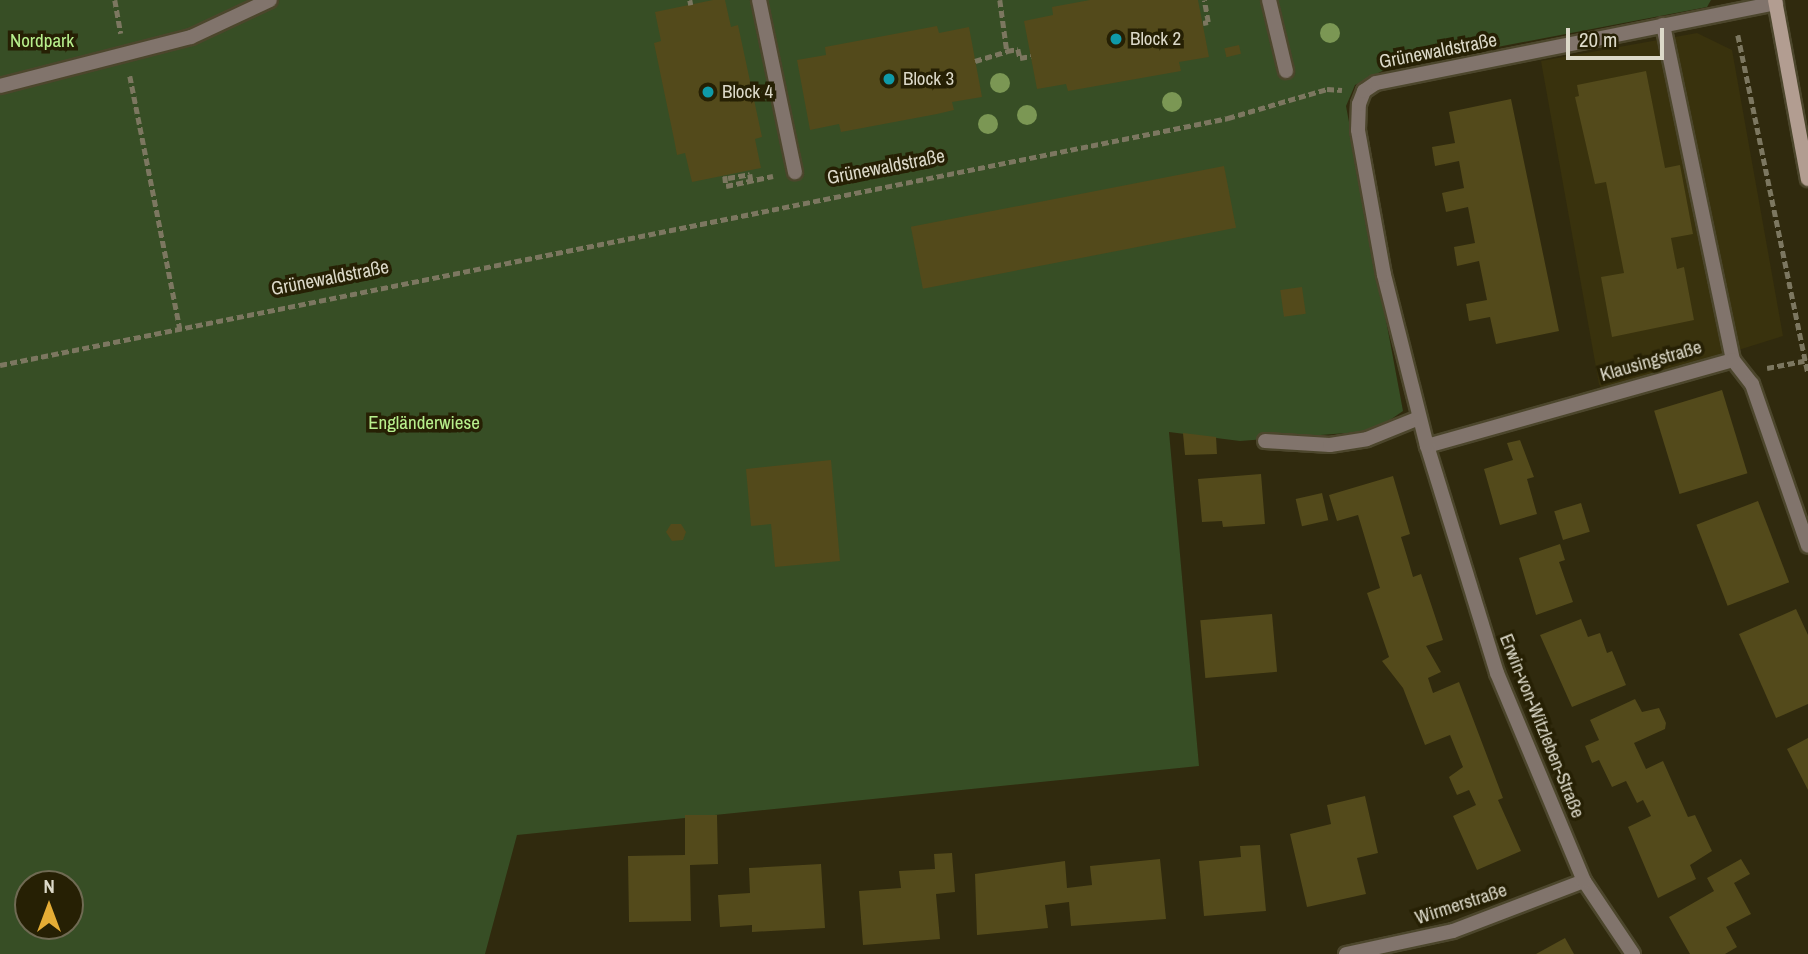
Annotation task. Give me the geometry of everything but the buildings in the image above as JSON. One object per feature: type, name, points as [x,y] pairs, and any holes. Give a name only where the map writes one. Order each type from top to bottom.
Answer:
[{"type":"street","points":[[0,86],[191,37],[270,0]]},
{"type":"street","points":[[759,0],[794,172]]},
{"type":"street","points":[[1269,0],[1286,71]]},
{"type":"street","points":[[1776,2],[1808,179]]},
{"type":"street","name":"Grünewaldstraße","points":[[1364,91],[1376,83],[1776,2]]},
{"type":"street","points":[[1663,25],[1733,360]]},
{"type":"street","name":"Erwin-von-Witzleben-Straße","points":[[1364,91],[1359,130],[1384,275],[1419,418],[1497,673],[1584,881],[1633,954]]},
{"type":"street","name":"Klausingstraße","points":[[1427,446],[1733,360],[1746,372],[1808,546]]},
{"type":"street","points":[[1265,441],[1330,444],[1355,441],[1419,418]]},
{"type":"street","name":"Wirmerstraße","points":[[1346,954],[1452,931],[1584,881]]},
{"type":"path","points":[[115,0],[124,45]]},
{"type":"path","points":[[1000,0],[1007,51]]},
{"type":"path","points":[[1202,23],[1208,22],[1204,0]]},
{"type":"path","points":[[1733,11],[1808,373]]},
{"type":"path","points":[[975,61],[1018,49],[1020,58],[1031,56]]},
{"type":"path","points":[[129,73],[180,328]]},
{"type":"path","name":"Grünewaldstraße","points":[[0,365],[1228,118],[1327,89],[1364,91]]},
{"type":"path","points":[[726,177],[750,174],[751,181],[794,172]]},
{"type":"path","points":[[1746,372],[1804,361]]},
{"type":"shaded area","points":[[1697,33],[1732,50],[1783,336],[1604,392],[1599,384],[1541,61]]},
{"type":"green space","name":"Engländerwiese","points":[[0,0],[1711,0],[1707,7],[1388,68],[1355,85],[1346,106],[1403,411],[1374,431],[1240,441],[1169,432],[1199,766],[517,835],[485,954],[0,954]]},
{"type":"place","name":"Block 2","points":[[1116,39]]},
{"type":"place","name":"Block 3","points":[[889,79]]},
{"type":"place","name":"Block 4","points":[[708,92]]},
{"type":"park label","name":"Nordpark","points":[[42,41]]}]
